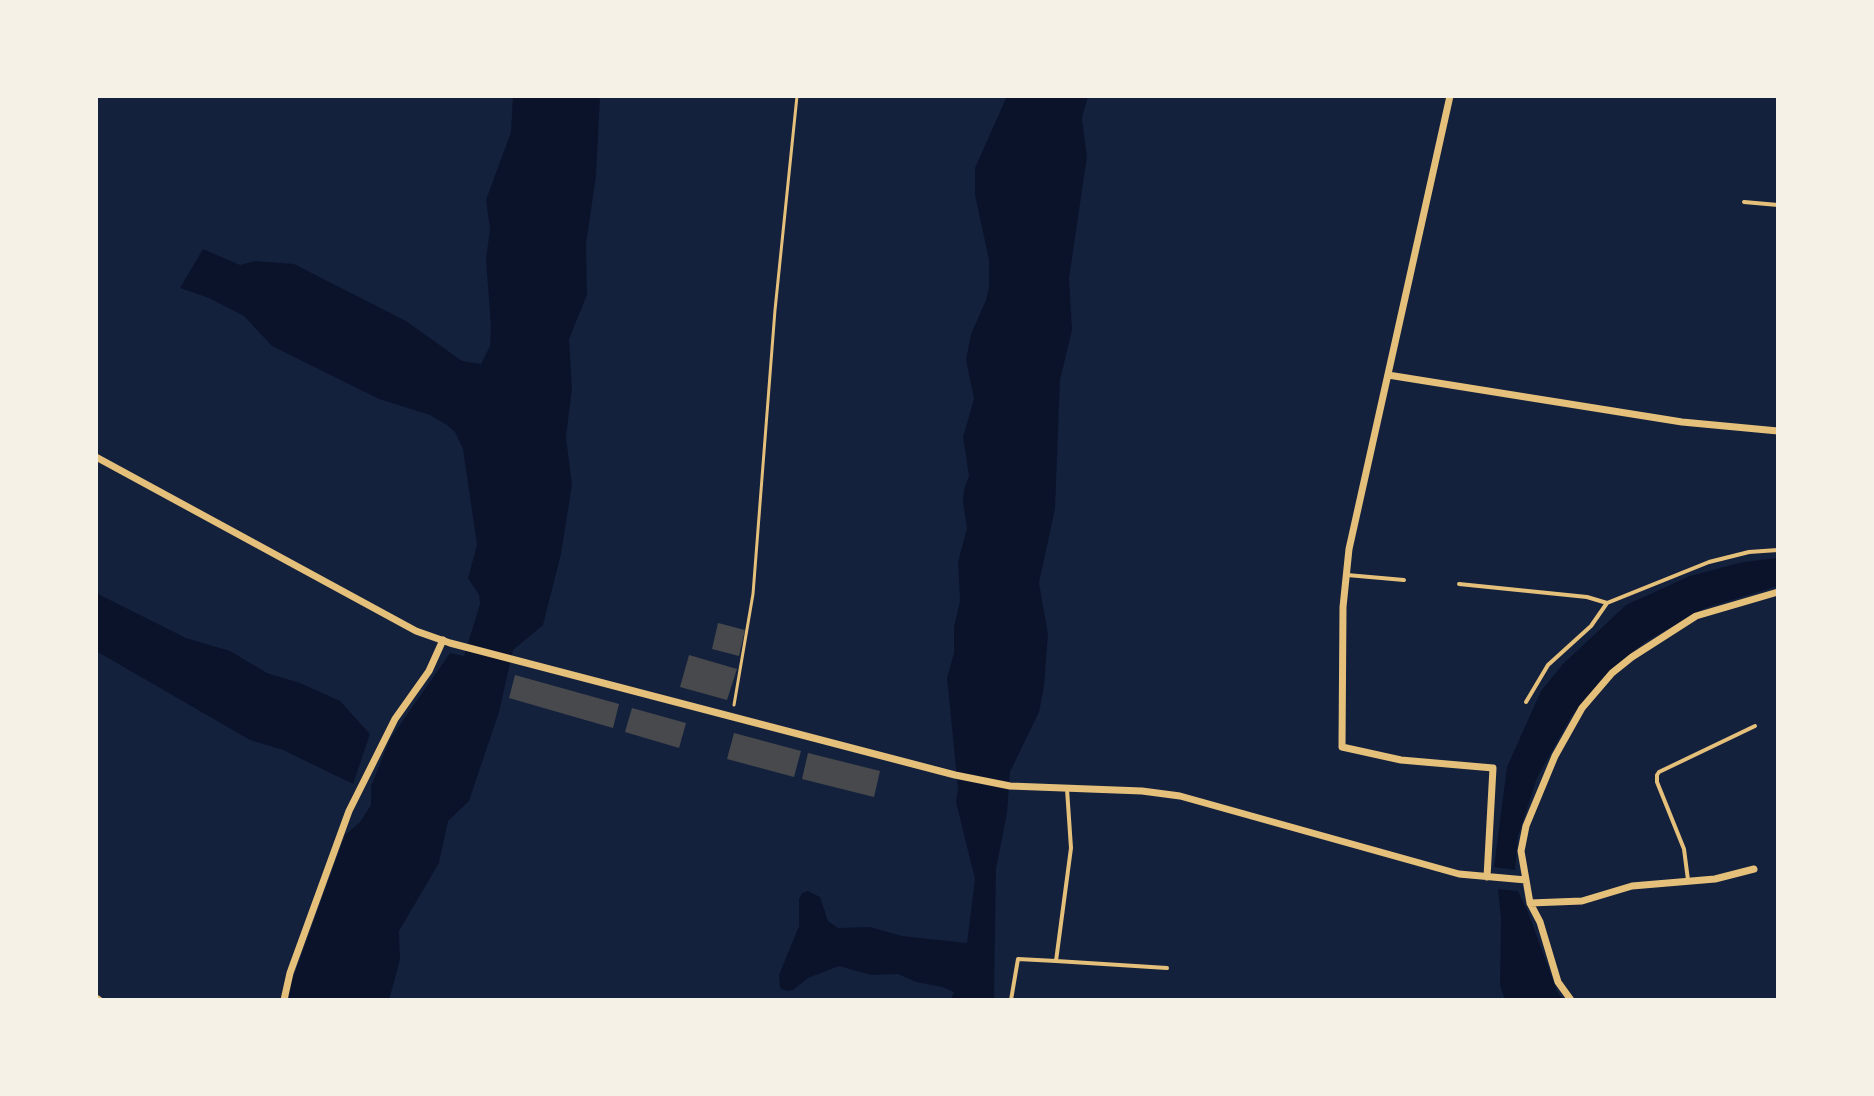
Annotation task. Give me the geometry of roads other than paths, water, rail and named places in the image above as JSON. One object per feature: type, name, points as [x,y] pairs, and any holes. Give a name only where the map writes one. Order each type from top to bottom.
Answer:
[{"type":"street","points":[[1450,96],[1349,549],[1343,607],[1342,747],[1401,760],[1493,768],[1487,877]]},
{"type":"street","points":[[1388,375],[1682,422],[1778,431]]},
{"type":"street","points":[[96,457],[416,631],[446,642],[955,775],[1010,786],[1142,791],[1180,796],[1459,874],[1526,880]]},
{"type":"street","points":[[1571,1000],[1558,982],[1540,922],[1530,903],[1521,851],[1526,826],[1555,756],[1578,714],[1612,673],[1632,657],[1696,616],[1778,592]]},
{"type":"street","points":[[284,1000],[290,973],[349,811],[395,719],[446,642]]},
{"type":"street","points":[[1530,903],[1582,901],[1632,886],[1715,879],[1754,869]]},
{"type":"lane","points":[[1744,202],[1778,205]]},
{"type":"lane","points":[[1526,702],[1548,665],[1591,626],[1607,603],[1709,562],[1749,552],[1778,550]]},
{"type":"lane","points":[[1346,575],[1404,580]]},
{"type":"lane","points":[[1459,584],[1587,597],[1607,603]]},
{"type":"lane","points":[[1688,880],[1684,849],[1657,775],[1755,726]]},
{"type":"lane","points":[[1056,961],[1071,848],[1067,788]]},
{"type":"lane","points":[[1011,1000],[1018,959],[1167,968]]},
{"type":"water","points":[[513,96],[600,96],[596,176],[586,244],[587,295],[569,339],[572,388],[566,437],[572,485],[561,554],[543,625],[513,650],[499,712],[469,801],[448,821],[439,863],[399,931],[400,960],[389,1000],[289,1000],[289,989],[345,835],[360,822],[371,805],[371,786],[390,739],[450,653],[464,656],[480,604],[479,595],[468,578],[477,545],[463,449],[455,432],[430,415],[379,399],[272,346],[244,316],[209,298],[180,288],[203,249],[240,265],[255,261],[294,264],[406,321],[462,361],[481,364],[490,346],[491,327],[486,259],[490,229],[486,200],[511,132]]},
{"type":"water","points":[[1007,96],[1088,96],[1082,118],[1087,157],[1069,278],[1072,330],[1060,380],[1055,509],[1039,583],[1048,634],[1044,687],[1039,712],[1010,772],[1007,813],[996,869],[994,1000],[951,1000],[954,992],[942,987],[916,982],[898,974],[871,975],[839,966],[786,991],[780,988],[779,975],[799,926],[799,899],[802,893],[808,891],[820,897],[828,921],[838,928],[870,927],[902,936],[967,943],[975,879],[956,802],[958,788],[947,678],[954,653],[954,627],[960,601],[958,562],[967,528],[963,502],[969,476],[963,437],[974,399],[966,360],[971,334],[989,287],[989,260],[975,195],[975,168]]},
{"type":"water","points":[[1778,558],[1778,586],[1705,608],[1645,642],[1615,667],[1591,693],[1571,717],[1537,778],[1518,836],[1515,870],[1494,867],[1507,767],[1541,691],[1563,664],[1626,605],[1690,576],[1743,562]]},
{"type":"water","points":[[96,593],[186,638],[230,651],[267,673],[300,683],[340,701],[370,734],[353,784],[283,750],[250,740],[96,651]]},
{"type":"water","points":[[1498,889],[1518,891],[1563,1000],[1505,1000],[1500,985]]}]
